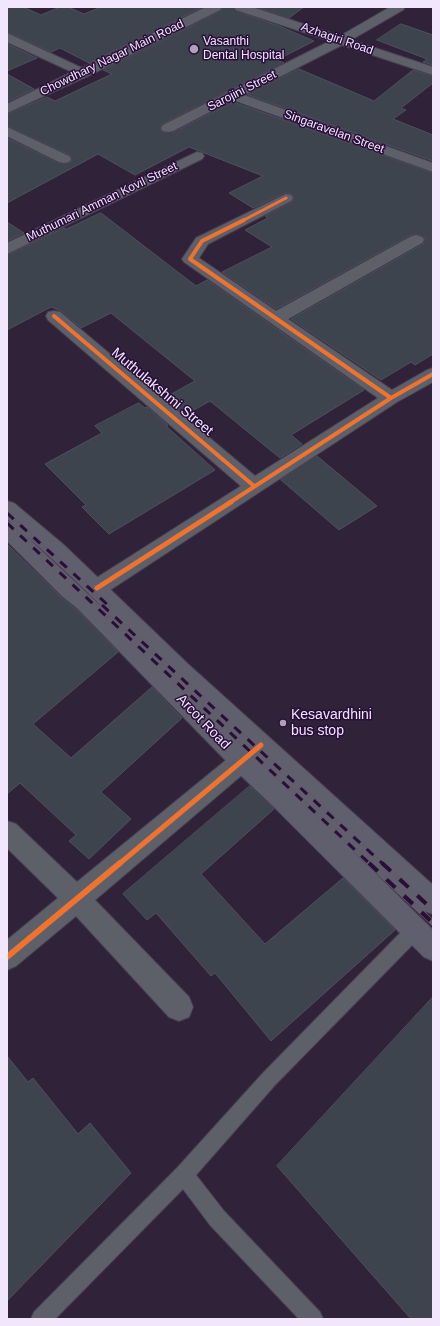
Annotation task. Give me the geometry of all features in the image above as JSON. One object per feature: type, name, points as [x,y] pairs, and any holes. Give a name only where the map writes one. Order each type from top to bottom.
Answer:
[{"type":"main road","name":"Arcot Road","points":[[7,508],[57,550],[180,671],[433,902]]},
{"type":"main road","name":"Arcot Road","points":[[7,529],[69,590],[84,602],[242,762],[285,801],[433,948]]},
{"type":"street","points":[[189,7],[204,13]]},
{"type":"street","name":"Chowdhary Nagar Main Road","points":[[7,110],[216,7]]},
{"type":"street","name":"Azhagiri Road","points":[[240,7],[433,72]]},
{"type":"street","name":"Sarojini Street","points":[[168,128],[234,96],[340,41],[399,7]]},
{"type":"street","points":[[7,37],[83,73]]},
{"type":"street","name":"Singaravelan Street","points":[[234,96],[433,168]]},
{"type":"street","points":[[7,130],[64,159]]},
{"type":"street","name":"Muthumari Amman Kovil Street","points":[[7,249],[198,156]]},
{"type":"street","points":[[286,198],[202,241],[190,259],[392,398]]},
{"type":"street","points":[[276,318],[416,240]]},
{"type":"street","name":"Muthulakshmi Street","points":[[54,316],[254,486]]},
{"type":"street","points":[[97,588],[392,398],[433,374]]},
{"type":"street","points":[[7,957],[76,898],[242,762],[261,744]]},
{"type":"street","points":[[7,832],[76,898],[179,1007]]},
{"type":"lane","points":[[41,1319],[184,1175],[269,1079],[415,930]]},
{"type":"lane","points":[[184,1175],[217,1218],[313,1319]]},
{"type":"building","points":[[7,7],[23,7],[41,15],[60,7],[68,7],[84,14],[101,7],[203,7],[89,63],[60,48],[51,52],[7,32]]},
{"type":"building","points":[[223,7],[233,7],[236,11],[279,26],[314,41],[277,60],[284,63],[162,124],[160,129],[163,132],[174,132],[233,102],[433,173],[433,354],[415,365],[411,362],[381,380],[291,319],[423,244],[425,239],[422,236],[416,234],[409,236],[276,309],[222,272],[272,247],[245,230],[268,218],[265,216],[292,202],[294,197],[291,194],[285,193],[253,208],[229,193],[263,176],[189,147],[135,175],[98,154],[7,203],[7,138],[59,163],[69,163],[72,160],[70,155],[7,126],[7,114],[47,97],[55,101],[112,74],[103,70],[221,11]]},
{"type":"building","points":[[257,7],[304,7],[289,18]]},
{"type":"building","points":[[401,24],[433,35],[433,65],[423,62],[427,59],[377,40]]},
{"type":"building","points":[[7,44],[37,58],[7,71]]},
{"type":"building","points":[[299,69],[374,101],[413,70],[433,76],[433,83],[401,108],[406,110],[393,119],[433,135],[433,161],[248,95]]},
{"type":"building","points":[[7,74],[34,89],[7,102]]},
{"type":"building","points":[[101,213],[196,286],[207,280],[364,390],[291,435],[302,444],[280,458],[210,401],[185,415],[164,398],[195,381],[111,313],[81,328],[61,311],[51,307],[7,330],[7,255],[64,228],[66,229]]},
{"type":"building","points":[[7,222],[24,233],[7,241]]},
{"type":"building","points":[[139,403],[145,408],[147,407],[168,425],[166,426],[215,470],[109,534],[82,507],[86,505],[45,464],[102,433],[95,426]]},
{"type":"building","points":[[317,456],[377,506],[339,530],[281,480]]},
{"type":"building","points":[[7,544],[61,597],[76,609],[118,652],[33,724],[71,758],[152,687],[182,718],[101,792],[131,819],[89,859],[69,841],[76,835],[20,783],[7,794]]},
{"type":"building","points":[[250,786],[274,809],[201,874],[265,944],[343,878],[395,930],[271,1041],[215,973],[211,976],[156,913],[147,920],[123,894]]},
{"type":"building","points":[[433,997],[433,1319],[411,1319],[277,1166]]},
{"type":"building","points":[[7,1056],[28,1082],[33,1078],[78,1134],[90,1123],[131,1173],[7,1301]]},
{"type":"railway","points":[[7,513],[110,607]]},
{"type":"railway","points":[[7,523],[370,864]]},
{"type":"railway","points":[[102,605],[383,864]]},
{"type":"railway","points":[[369,863],[433,923]]},
{"type":"railway","points":[[382,863],[433,910]]},
{"type":"cycle path","points":[[286,198],[202,241],[190,259],[391,398]]},
{"type":"cycle path","points":[[54,316],[254,486]]},
{"type":"cycle path","points":[[97,588],[391,398],[433,374]]},
{"type":"cycle path","points":[[7,957],[261,745]]},
{"type":"place","name":"Vasanthi Dental Hospital","points":[[194,49]]},
{"type":"place","name":"Kesavardhini bus stop","points":[[283,723]]}]
